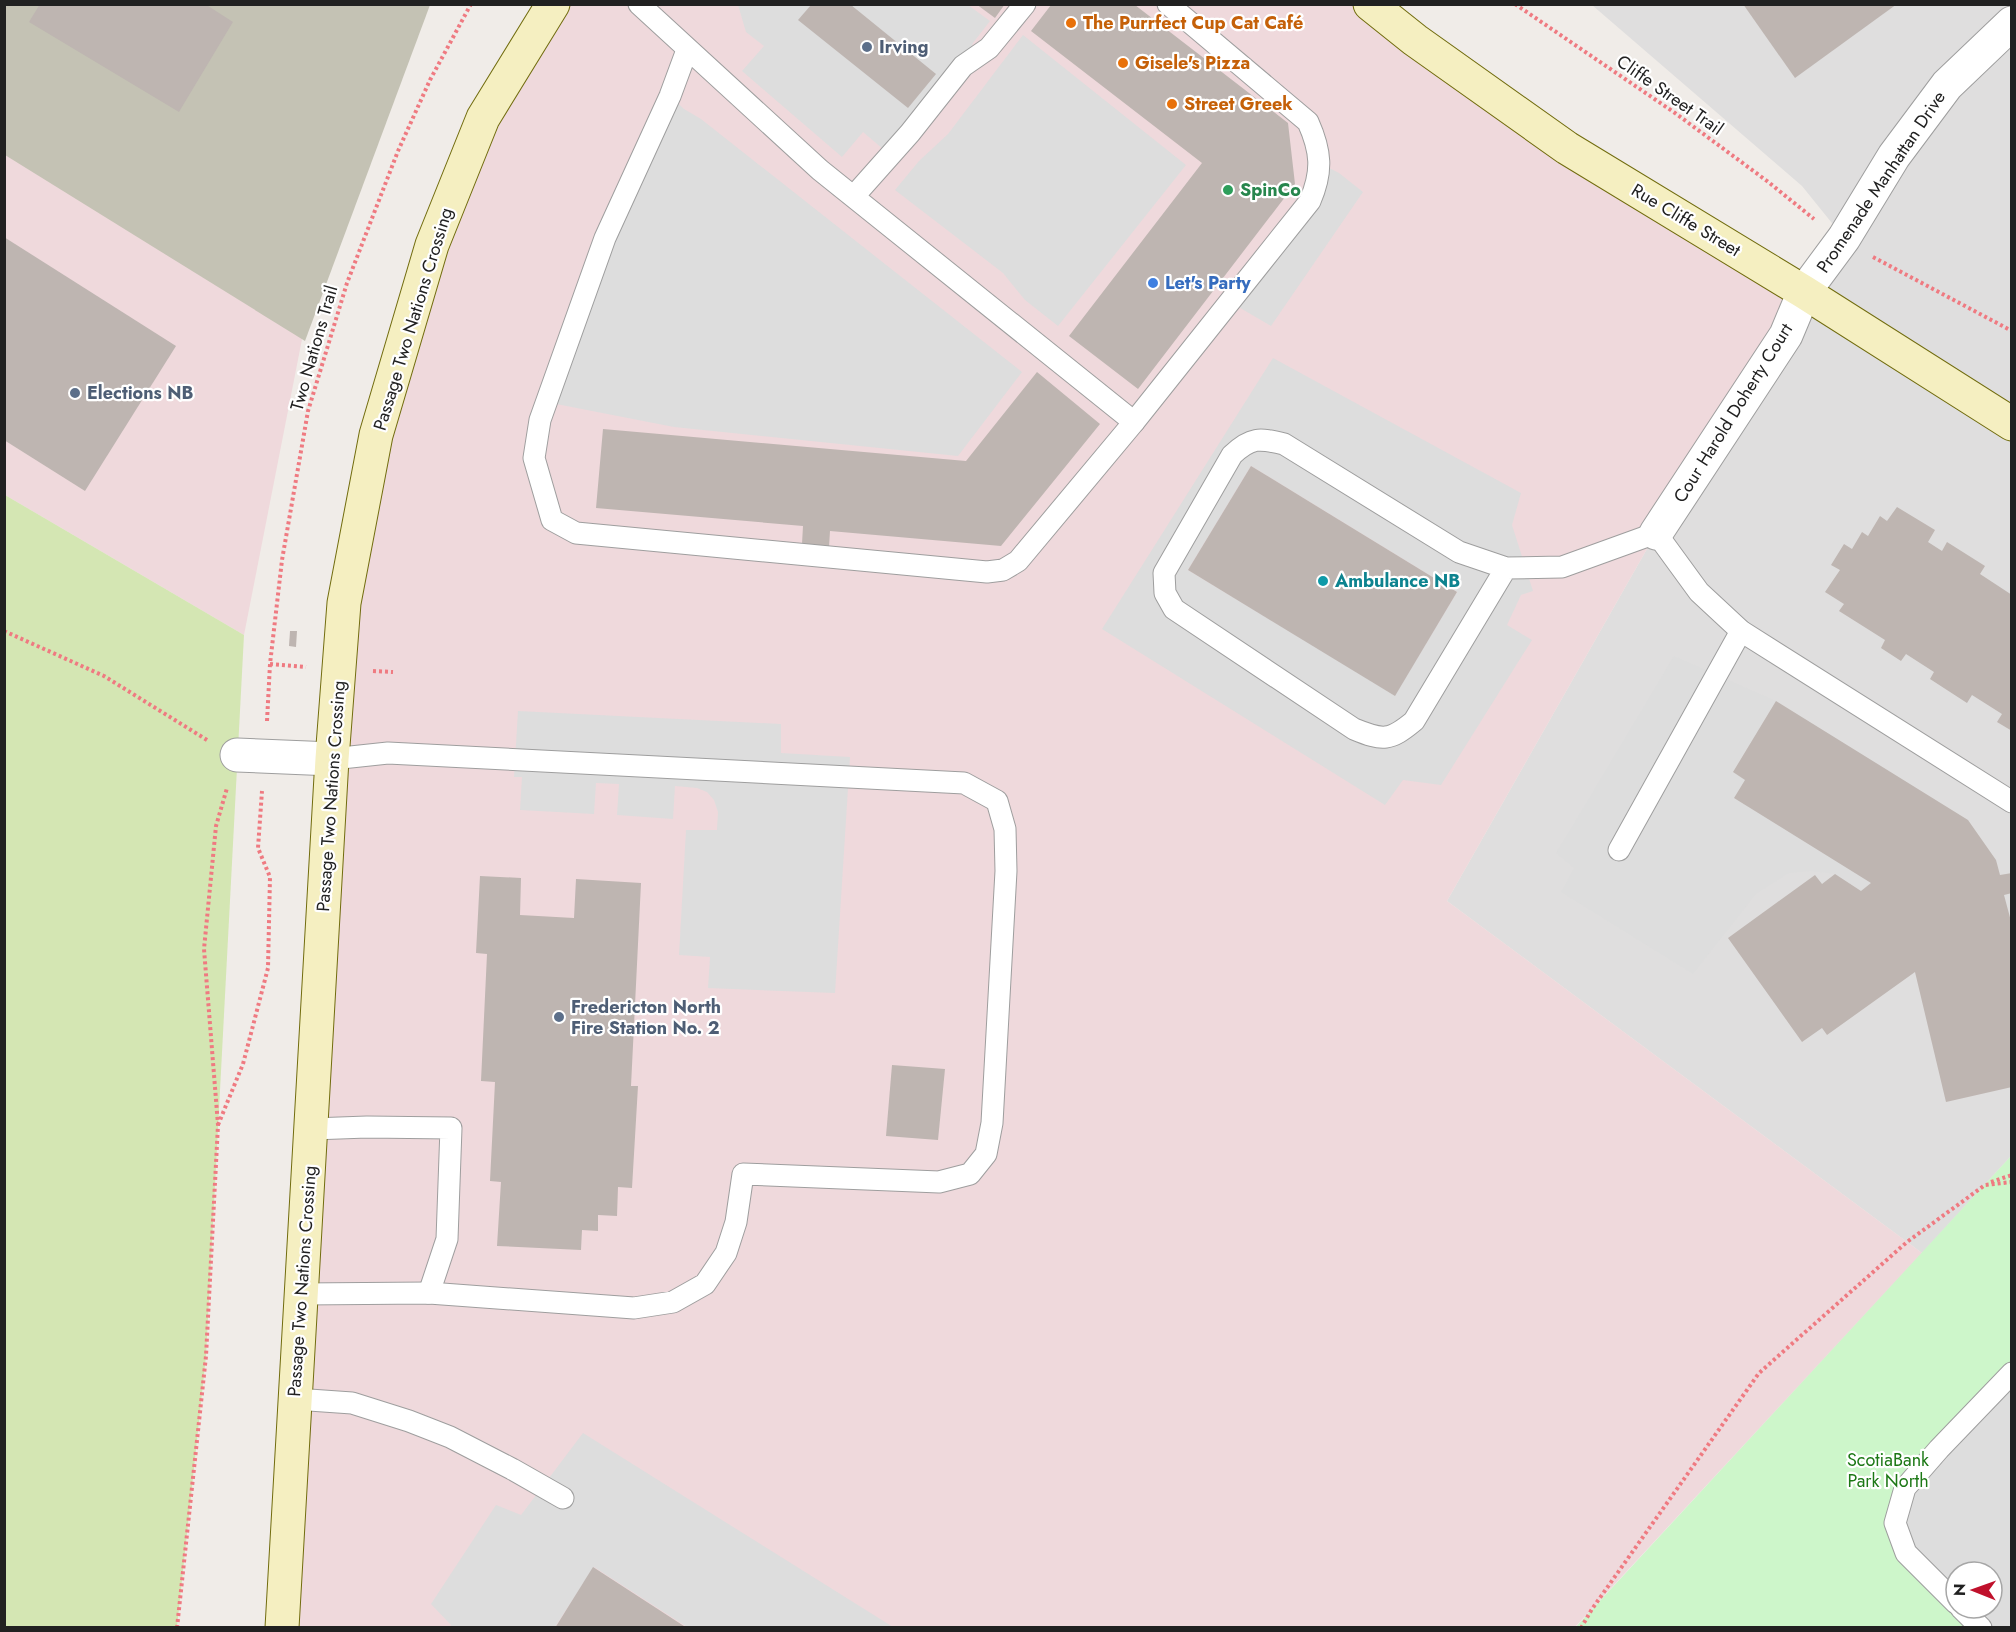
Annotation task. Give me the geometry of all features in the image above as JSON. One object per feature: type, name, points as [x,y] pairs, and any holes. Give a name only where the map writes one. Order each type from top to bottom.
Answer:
[{"type":"main road","name":"Passage Two Nations Crossing","points":[[282,1628],[332,759],[344,603],[376,435],[432,245],[483,118],[554,4]]},
{"type":"main road","name":"Rue Cliffe Street","points":[[1370,4],[1414,40],[1567,148],[1804,292],[2012,423]]},
{"type":"street","name":"Promenade Manhattan Drive","points":[[1804,292],[1844,238],[1894,156],[1947,85],[2012,23]]},
{"type":"street","name":"Cour Harold Doherty Court","points":[[1656,533],[1786,335],[1804,292]]},
{"type":"street","points":[[237,755],[332,759]]},
{"type":"lane","points":[[639,4],[820,170],[1134,422]]},
{"type":"lane","points":[[854,196],[910,133],[963,66],[989,48],[1025,4]]},
{"type":"lane","points":[[687,50],[670,96],[605,238],[540,420],[534,458],[552,520],[576,532],[588,534],[987,572],[1003,570],[1018,561],[1134,422],[1310,201],[1317,184],[1319,163],[1317,142],[1308,122],[1168,4]]},
{"type":"lane","points":[[1506,568],[1414,721],[1398,734],[1376,738],[1354,729],[1174,609],[1165,593],[1164,573],[1232,455],[1245,443],[1264,439],[1284,444],[1459,552],[1506,568],[1562,567],[1656,533],[1699,592],[1741,631],[2012,802]]},
{"type":"lane","points":[[1619,850],[1741,631]]},
{"type":"lane","points":[[301,1294],[429,1293],[634,1308],[673,1302],[705,1284],[726,1253],[736,1222],[744,1174],[939,1182],[970,1174],[986,1154],[992,1123],[1006,871],[1005,829],[997,801],[964,783],[388,753],[332,759]]},
{"type":"lane","points":[[312,1129],[451,1128],[447,1239],[429,1293]]},
{"type":"lane","points":[[1944,1591],[1906,1553],[1895,1523],[1905,1488],[2012,1373]]},
{"type":"lane","points":[[295,1399],[352,1403],[450,1437],[563,1498]]},
{"type":"path","name":"Two Nations Trail","points":[[266,723],[282,560],[308,411],[347,283],[398,151],[430,81],[471,4]]},
{"type":"path","name":"Cliffe Street Trail","points":[[1515,4],[1675,113],[1806,213]]},
{"type":"path","points":[[1882,263],[1929,285],[2012,331]]},
{"type":"path","points":[[4,631],[104,676],[237,755],[216,826],[204,949],[218,1125],[206,1356],[177,1628]]},
{"type":"path","points":[[218,1125],[243,1064],[268,968],[270,877],[258,848],[262,790]]},
{"type":"path","points":[[1581,1628],[1598,1599],[1759,1373],[1907,1242],[1985,1185],[2012,1175]]},
{"type":"path","points":[[1985,1185],[2012,1182]]},
{"type":"shaded area","points":[[4,5],[430,5],[305,341],[5,155]]},
{"type":"shaded area","points":[[5,5],[305,324],[244,635],[5,495]]},
{"type":"shaded area","points":[[553,5],[1370,5],[1804,292],[1656,533],[1447,901],[1922,1253],[1575,1627],[282,1628],[340,670],[432,245]]},
{"type":"shaded area","points":[[738,5],[968,5],[990,21],[973,43],[963,66],[890,155],[863,132],[842,157],[742,71],[764,46],[746,32]]},
{"type":"shaded area","points":[[1592,5],[2011,5],[2011,1156],[1922,1253],[1447,901],[1656,533],[1844,238],[1802,186]]},
{"type":"shaded area","points":[[1023,35],[1186,165],[1058,326],[1025,300],[1003,273],[895,190],[919,161],[948,134]]},
{"type":"shaded area","points":[[670,96],[1022,372],[958,456],[674,427],[546,402]]},
{"type":"shaded area","points":[[1319,163],[1339,173],[1363,192],[1271,326],[1230,302],[1310,201]]},
{"type":"shaded area","points":[[1273,358],[1521,493],[1512,525],[1533,591],[1521,595],[1507,625],[1532,640],[1441,785],[1403,780],[1385,805],[1102,629]],"holes":[[[1251,466],[1457,592],[1395,695],[1188,570]]]},
{"type":"shaded area","points":[[1674,656],[1776,701],[1733,771],[1745,780],[1734,798],[1871,883],[1861,891],[1835,874],[1810,871],[1789,873],[1756,894],[1693,974],[1561,892],[1574,868],[1556,853]]},
{"type":"shaded area","points":[[518,711],[781,724],[781,753],[850,757],[835,993],[708,988],[710,957],[679,955],[686,830],[717,830],[718,812],[714,800],[707,792],[697,788],[675,786],[673,819],[617,815],[619,784],[596,783],[594,814],[520,810],[522,777],[514,777]]},
{"type":"shaded area","points":[[2011,1373],[2011,1627],[1981,1627],[1974,1620],[2004,1620],[2004,1560],[1944,1560],[1944,1591],[1906,1553],[1905,1488]]},
{"type":"shaded area","points":[[583,1433],[893,1627],[687,1627],[594,1567],[555,1627],[450,1627],[451,1625],[431,1604],[496,1505],[521,1515]]},
{"type":"green space","points":[[5,495],[244,635],[206,1356],[177,1627],[5,1628]]},
{"type":"green space","name":"ScotiaBank Park North","points":[[2011,1156],[2011,1627],[1575,1628]]},
{"type":"building","points":[[40,4],[205,4],[233,22],[179,112],[29,22]]},
{"type":"building","points":[[976,4],[1005,4],[995,18]]},
{"type":"building","points":[[1743,4],[1897,4],[1795,78]]},
{"type":"building","name":"Irving","points":[[811,5],[851,5],[936,74],[908,108],[798,20]]},
{"type":"building","points":[[1051,5],[1135,5],[1288,123],[1295,184],[1138,389],[1069,336],[1202,163],[1031,31]]},
{"type":"building","name":"Elections NB","points":[[4,237],[176,346],[85,491],[4,440]]},
{"type":"building","points":[[1037,372],[1100,424],[1001,546],[830,531],[829,547],[802,544],[803,526],[596,508],[603,429],[966,461]]},
{"type":"building","name":"Ambulance NB","points":[[1251,466],[1457,592],[1395,696],[1188,570]]},
{"type":"building","points":[[1897,507],[1935,530],[1928,542],[1942,551],[1947,542],[1985,566],[1980,574],[2012,595],[2012,731],[1997,722],[2002,714],[1972,695],[1967,703],[1930,679],[1934,672],[1906,654],[1901,661],[1881,648],[1885,640],[1839,611],[1844,604],[1825,592],[1840,570],[1831,565],[1844,544],[1852,549],[1862,532],[1868,536],[1880,516],[1887,521]]},
{"type":"building","points":[[290,631],[297,631],[296,647],[289,646]]},
{"type":"building","points":[[1776,701],[1968,820],[1996,860],[2000,875],[2012,873],[2012,893],[2004,895],[2012,925],[2012,1087],[1946,1102],[1915,972],[1827,1035],[1822,1028],[1802,1042],[1728,938],[1815,875],[1822,884],[1835,874],[1861,891],[1871,883],[1734,798],[1745,780],[1733,772]]},
{"type":"building","name":"Fredericton North Fire Station No. 2","points":[[480,876],[521,878],[520,915],[574,918],[576,879],[641,883],[631,1086],[638,1086],[632,1188],[618,1187],[617,1216],[598,1215],[598,1231],[582,1230],[581,1250],[497,1246],[501,1182],[490,1181],[495,1082],[481,1081],[487,954],[476,953]]},
{"type":"building","points":[[892,1065],[945,1069],[938,1140],[886,1136]]},
{"type":"building","points":[[593,1567],[687,1628],[555,1628]]},
{"type":"place","name":"The Purrfect Cup Cat Café","points":[[1071,23]]},
{"type":"place","name":"Irving","points":[[867,47]]},
{"type":"place","name":"Gisele's Pizza","points":[[1123,63]]},
{"type":"place","name":"Street Greek","points":[[1172,104]]},
{"type":"place","name":"SpinCo","points":[[1228,190]]},
{"type":"place","name":"Let's Party","points":[[1153,283]]},
{"type":"place","name":"Elections NB","points":[[75,393]]},
{"type":"place","name":"Ambulance NB","points":[[1323,581]]},
{"type":"place","name":"Fredericton North Fire Station No. 2","points":[[559,1017]]}]
